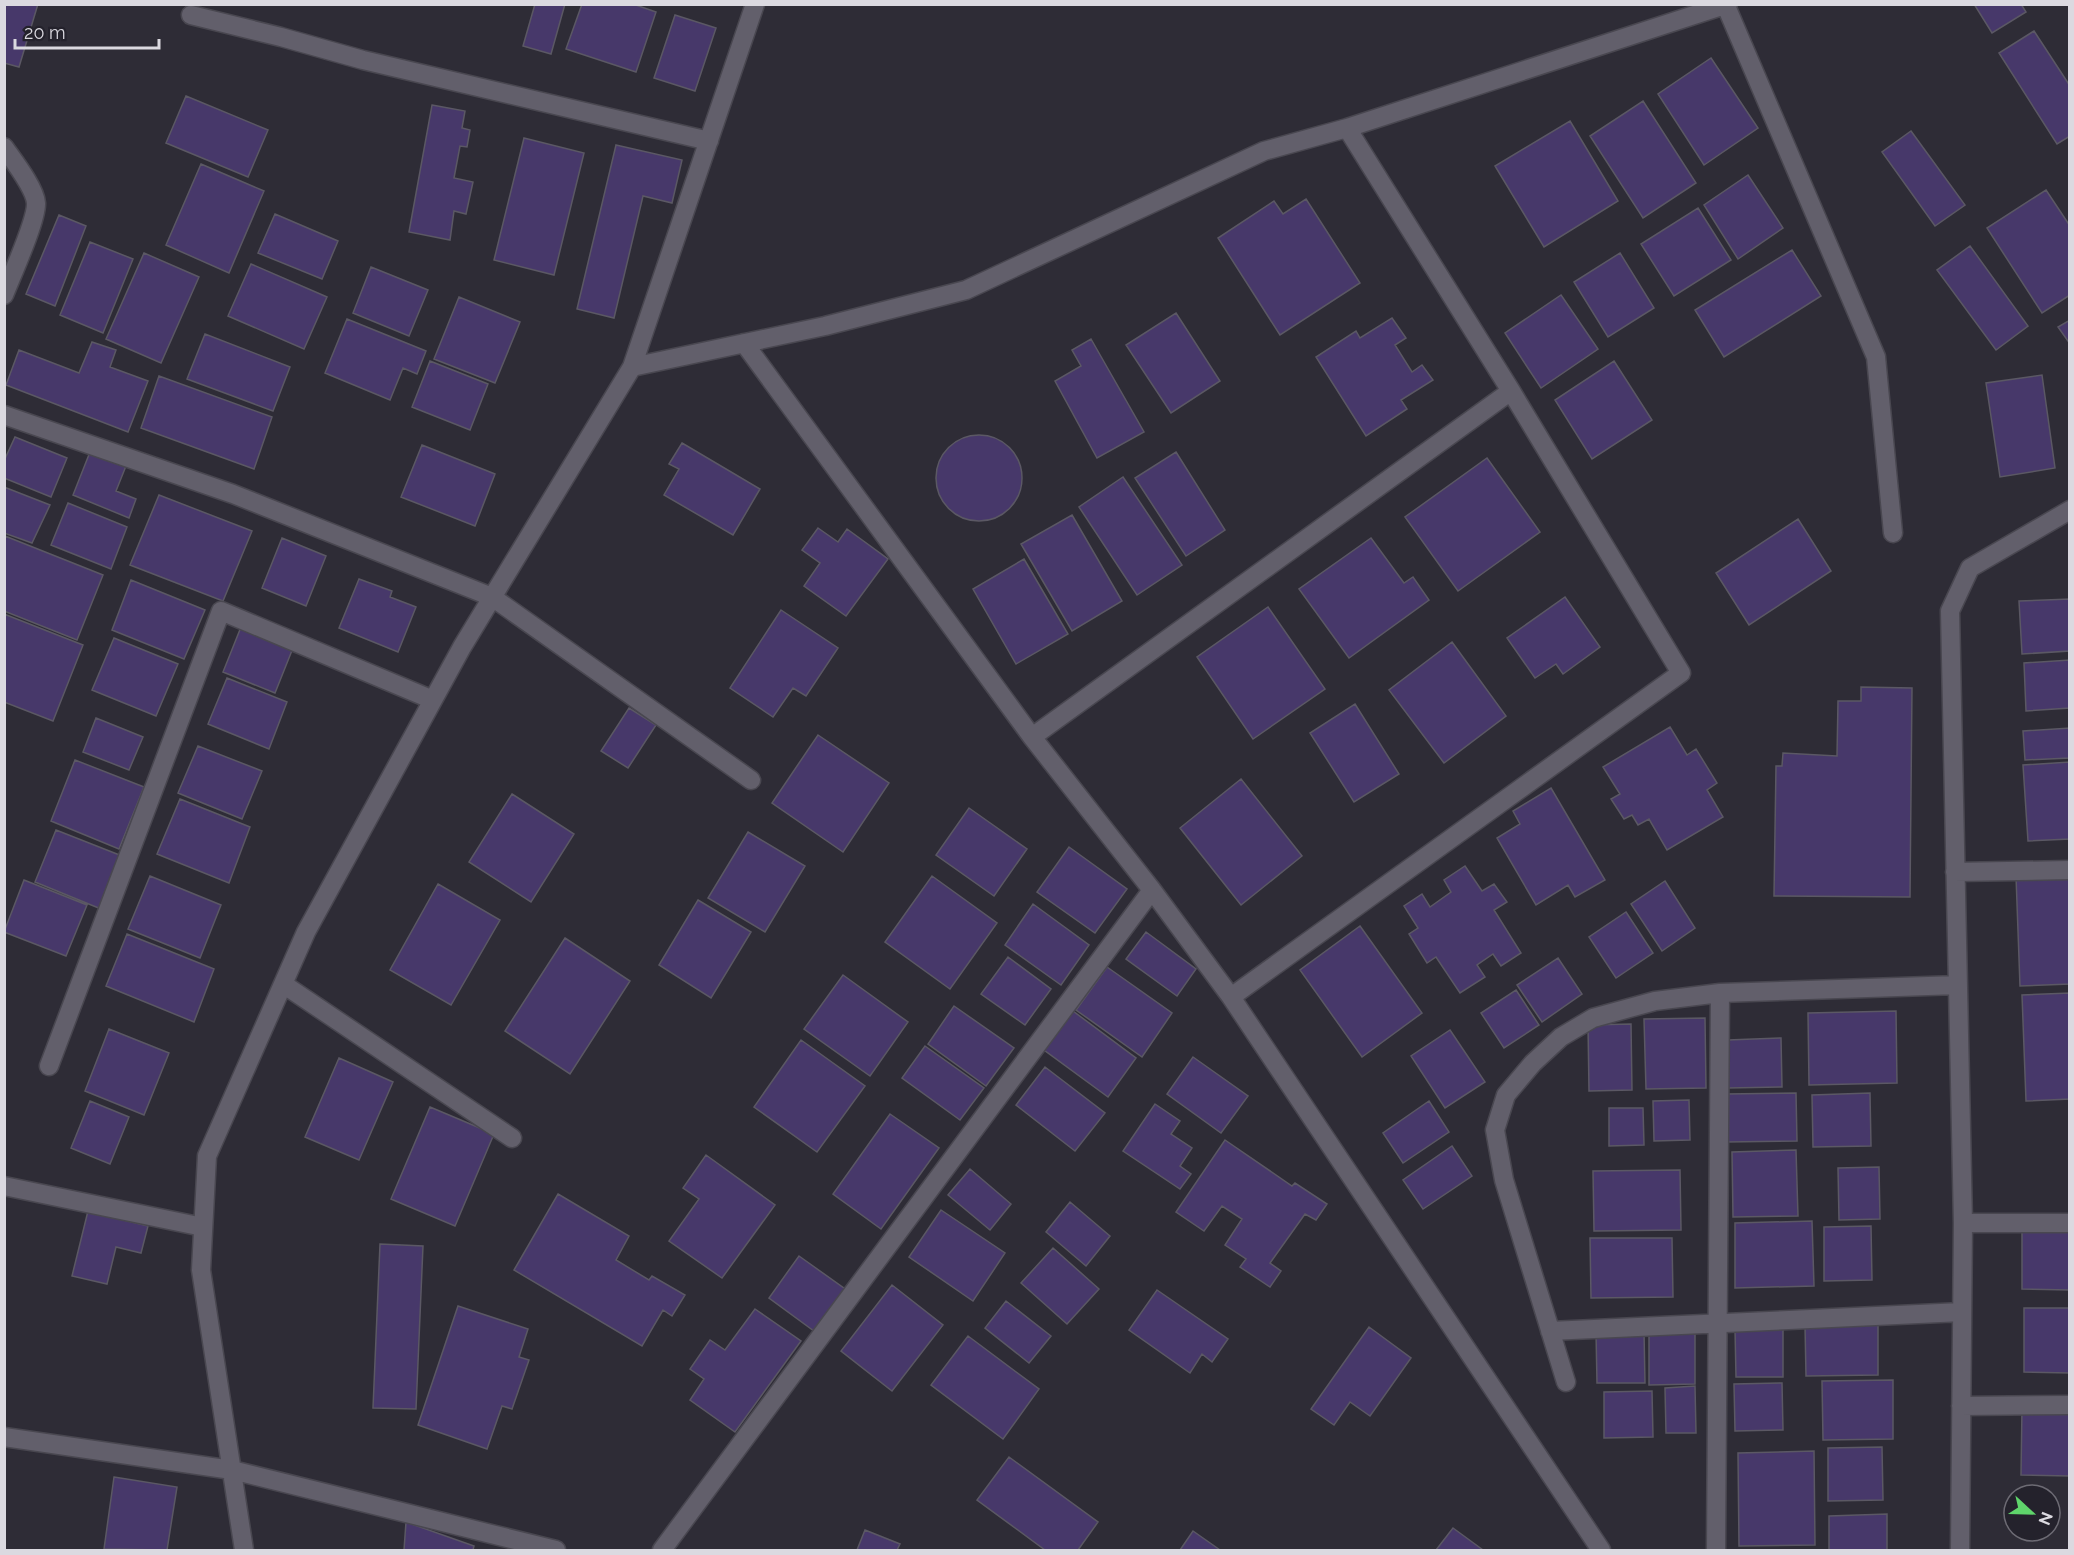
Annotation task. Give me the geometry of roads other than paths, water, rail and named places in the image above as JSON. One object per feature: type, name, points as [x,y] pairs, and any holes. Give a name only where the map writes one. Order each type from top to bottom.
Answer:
[{"type":"street","points":[[244,1551],[201,1270],[207,1156],[306,932],[492,597],[632,367],[755,4]]},
{"type":"street","points":[[632,367],[825,326],[966,290],[1264,151],[1347,128],[1727,5],[1876,357],[1893,533]]},
{"type":"street","points":[[192,15],[363,60],[709,141]]},
{"type":"street","points":[[1231,997],[1681,673],[1511,391],[1347,128]]},
{"type":"street","points":[[4,147],[30,188],[36,202],[34,217],[4,296]]},
{"type":"street","points":[[744,343],[1032,737],[1152,890],[1231,997],[1601,1551]]},
{"type":"street","points":[[1032,737],[1511,391]]},
{"type":"street","points":[[4,415],[233,494],[492,597],[751,780]]},
{"type":"street","points":[[1960,1551],[1963,1223],[1950,611],[1970,568],[2070,510]]},
{"type":"street","points":[[48,1066],[221,611],[433,700]]},
{"type":"street","points":[[1955,872],[2070,870]]},
{"type":"street","points":[[662,1551],[1152,890]]},
{"type":"street","points":[[283,984],[512,1138]]},
{"type":"street","points":[[1566,1383],[1504,1180],[1495,1130],[1506,1095],[1533,1063],[1561,1036],[1593,1018],[1655,1001],[1720,993],[1958,985]]},
{"type":"street","points":[[1716,1551],[1720,993]]},
{"type":"street","points":[[4,1186],[203,1227]]},
{"type":"street","points":[[1963,1223],[2070,1223]]},
{"type":"street","points":[[1550,1331],[1962,1312]]},
{"type":"street","points":[[1961,1406],[2070,1405]]},
{"type":"street","points":[[4,1437],[232,1470],[556,1551]]}]
